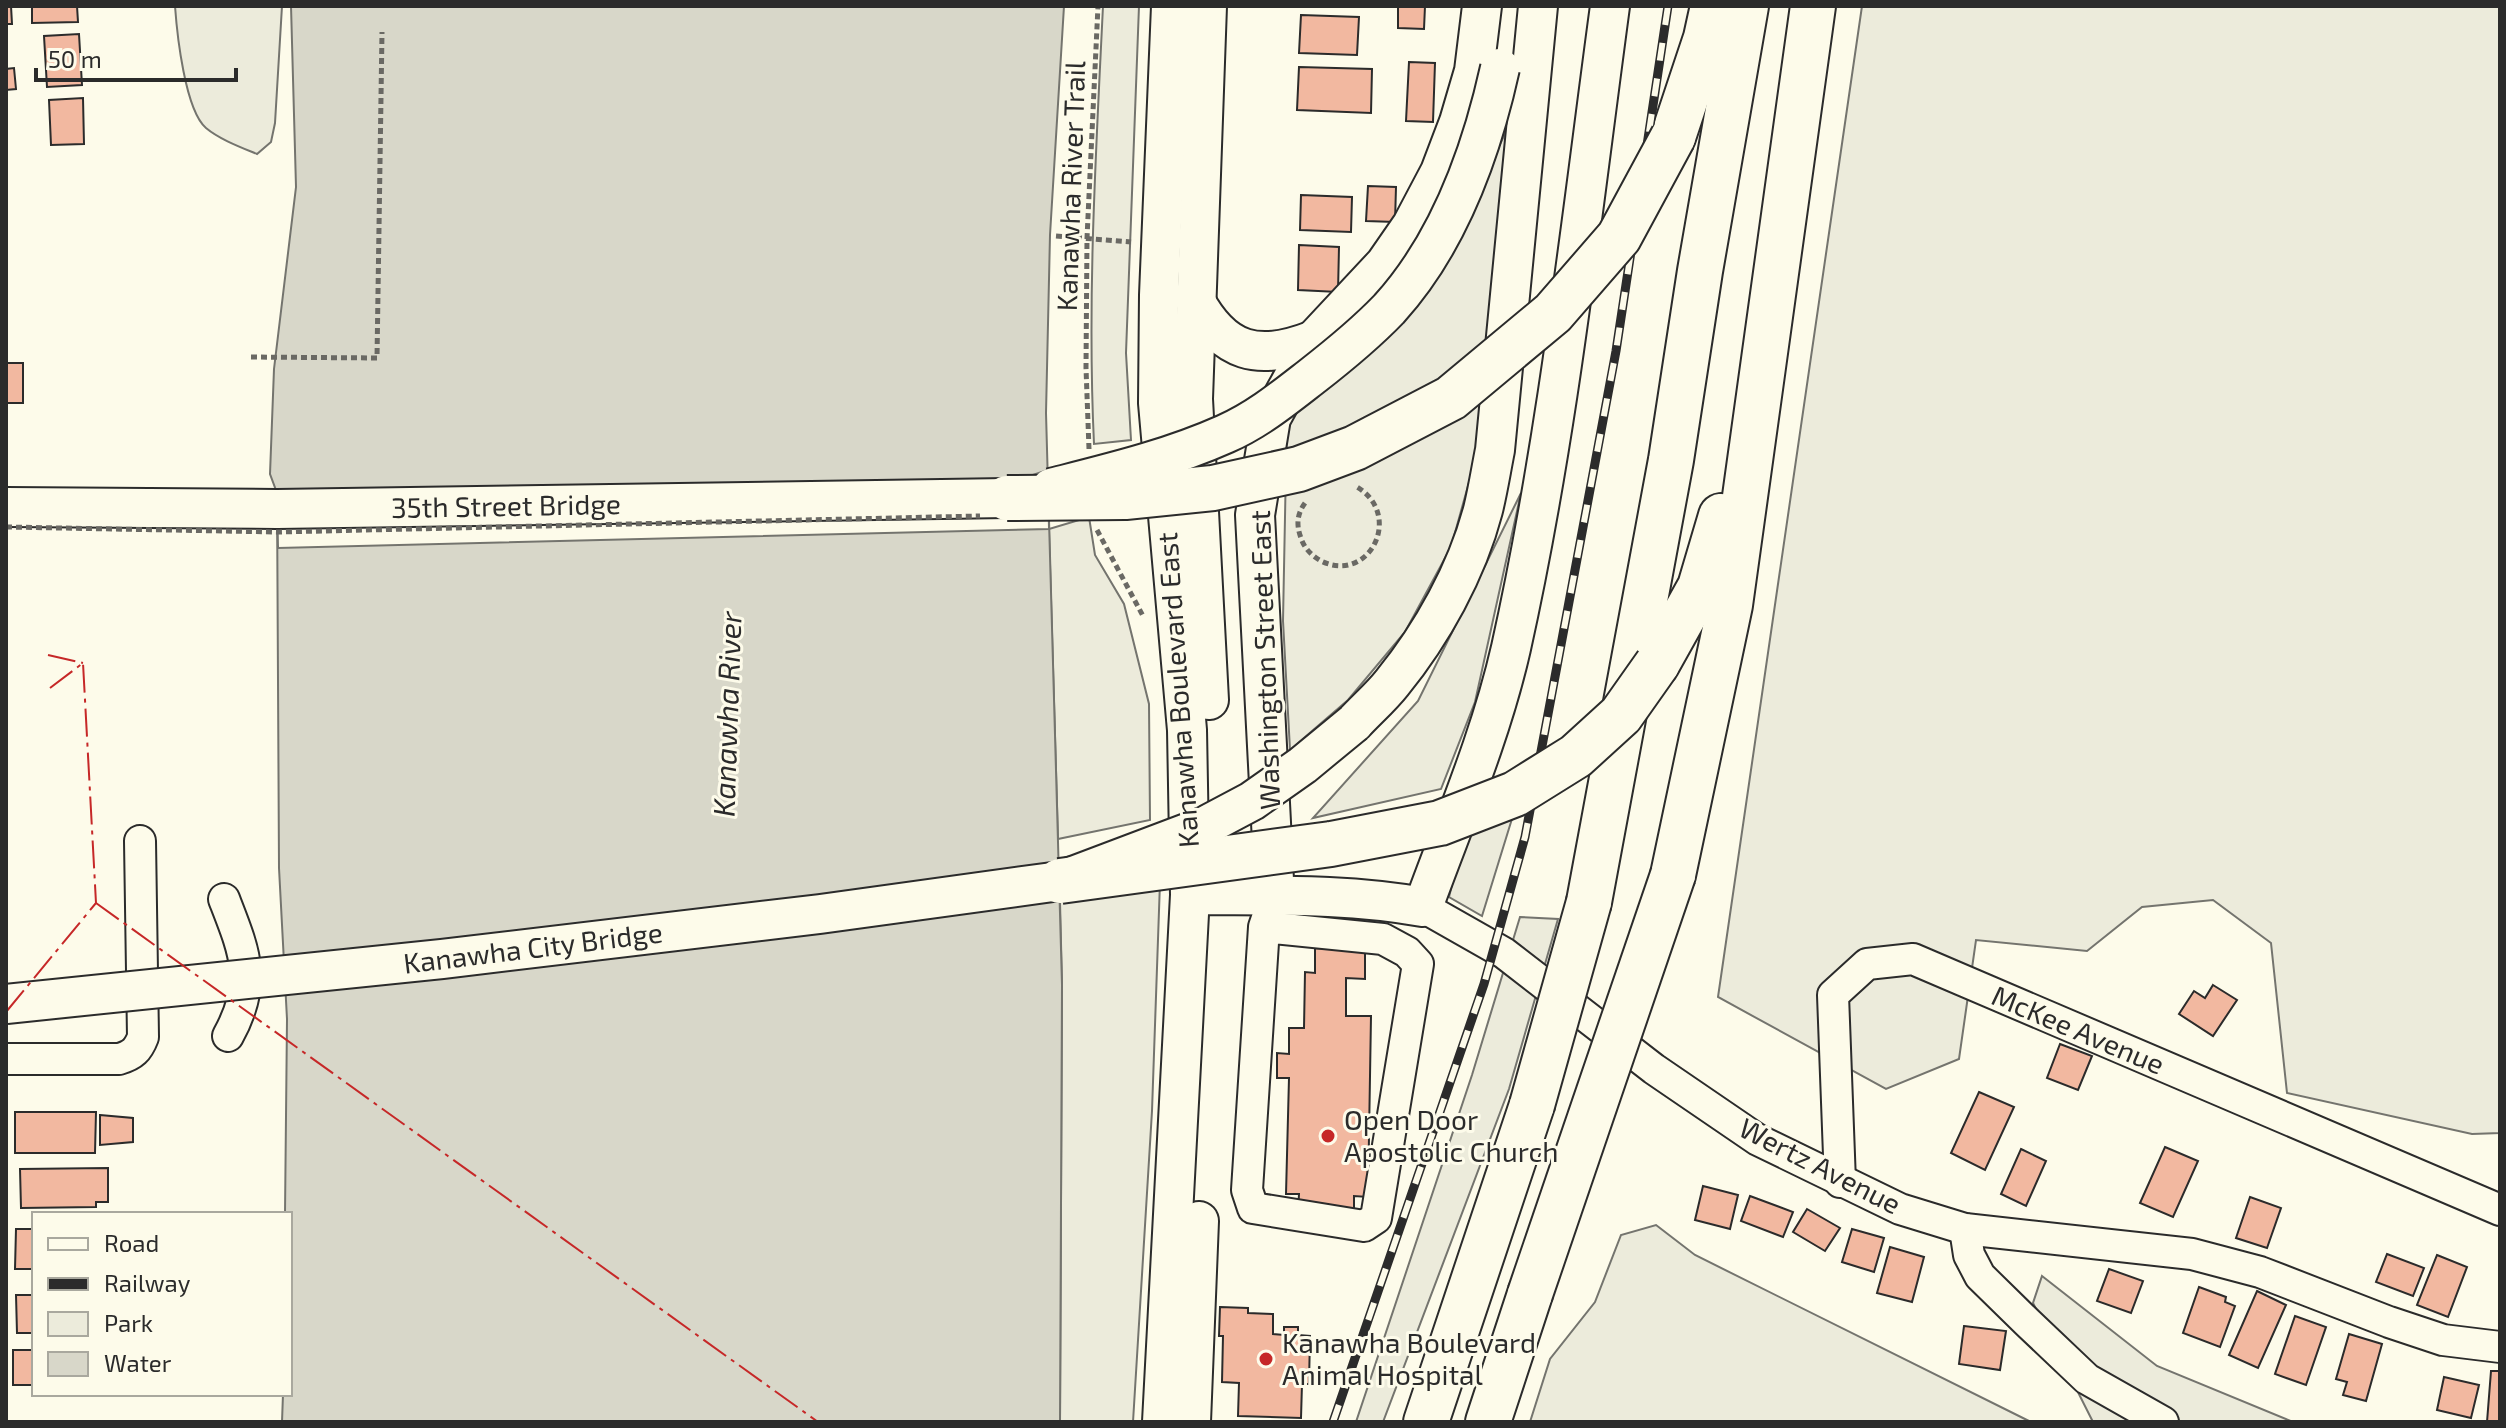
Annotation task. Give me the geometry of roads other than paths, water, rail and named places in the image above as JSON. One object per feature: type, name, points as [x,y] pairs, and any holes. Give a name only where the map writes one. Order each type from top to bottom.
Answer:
[{"type":"highway","points":[[996,507],[1213,488],[1299,469],[1355,448],[1451,398],[1553,313],[1619,237],[1673,137],[1706,38],[1713,6]]},
{"type":"highway","points":[[1426,1422],[1532,1105],[1589,902],[1671,460],[1746,6]]},
{"type":"highway","points":[[1488,1422],[1673,875],[1730,605],[1813,6]]},
{"type":"highway","points":[[1060,881],[1331,844],[1440,823],[1515,794],[1576,756],[1621,715],[1657,664],[1700,587],[1768,336]]},
{"type":"main road","name":"Kanawha Boulevard East","points":[[1171,6],[1159,295],[1158,403],[1201,895],[1191,1422]]},
{"type":"main road","name":"Kanawha Boulevard East","points":[[1162,1422],[1201,895],[1216,836],[1193,399],[1207,6]]},
{"type":"main road","name":"Washington Street East","points":[[1270,911],[1255,515],[1271,418],[1314,340],[1385,264],[1412,225],[1440,172],[1474,71],[1482,6]]},
{"type":"main road","name":"35th Street Bridge","points":[[6,507],[996,507],[1139,466],[1226,434],[1265,413],[1347,349],[1389,308],[1421,266],[1450,217],[1489,119],[1500,68],[1507,6]]},
{"type":"main road","name":"Kanawha City Bridge","points":[[6,1004],[473,955],[820,914],[1060,881],[1203,827],[1252,801],[1354,723],[1392,683],[1440,611],[1464,563],[1482,511],[1495,450],[1538,6]]},
{"type":"main road","points":[[1423,907],[1484,739],[1510,651],[1547,461],[1610,6]]},
{"type":"main road","points":[[1195,300],[1208,324],[1220,336],[1247,349],[1291,349],[1314,340]]},
{"type":"main road","name":"Wertz Avenue","points":[[1201,895],[1270,911],[1374,898],[1423,907]]},
{"type":"street","points":[[6,1059],[119,1059],[132,1055],[139,1046],[143,1037],[140,841]]},
{"type":"street","points":[[224,899],[242,947],[246,989],[243,1010],[228,1036]]},
{"type":"street","name":"Wertz Avenue","points":[[1423,907],[1504,953],[1654,1069],[1758,1140],[1900,1209],[1965,1229],[2192,1254],[2260,1272],[2443,1340],[2500,1347]]},
{"type":"street","points":[[1270,911],[1383,939],[1407,952],[1418,964],[1376,1218],[1364,1226],[1253,1208],[1247,1190],[1270,911]]},
{"type":"street","name":"McKee Avenue","points":[[1840,1182],[1833,995],[1867,964],[1913,959],[2500,1210]]},
{"type":"street","points":[[1965,1229],[1969,1255],[1980,1276],[2028,1323],[2087,1379],[2163,1422]]},
{"type":"water","name":"Kanawha River","points":[[291,6],[1064,6],[1050,235],[1046,413],[1062,985],[1060,1422],[282,1422],[283,1396],[292,1396],[292,1212],[285,1212],[287,1019],[279,868],[277,493],[270,474],[274,369],[296,187]]},
{"type":"railway","points":[[1333,1422],[1484,984],[1525,837],[1616,351],[1668,6]]},
{"type":"place","name":"Open Door Apostolic Church","points":[[1328,1136]]},
{"type":"place","name":"Kanawha Boulevard Animal Hospital","points":[[1266,1359]]}]
